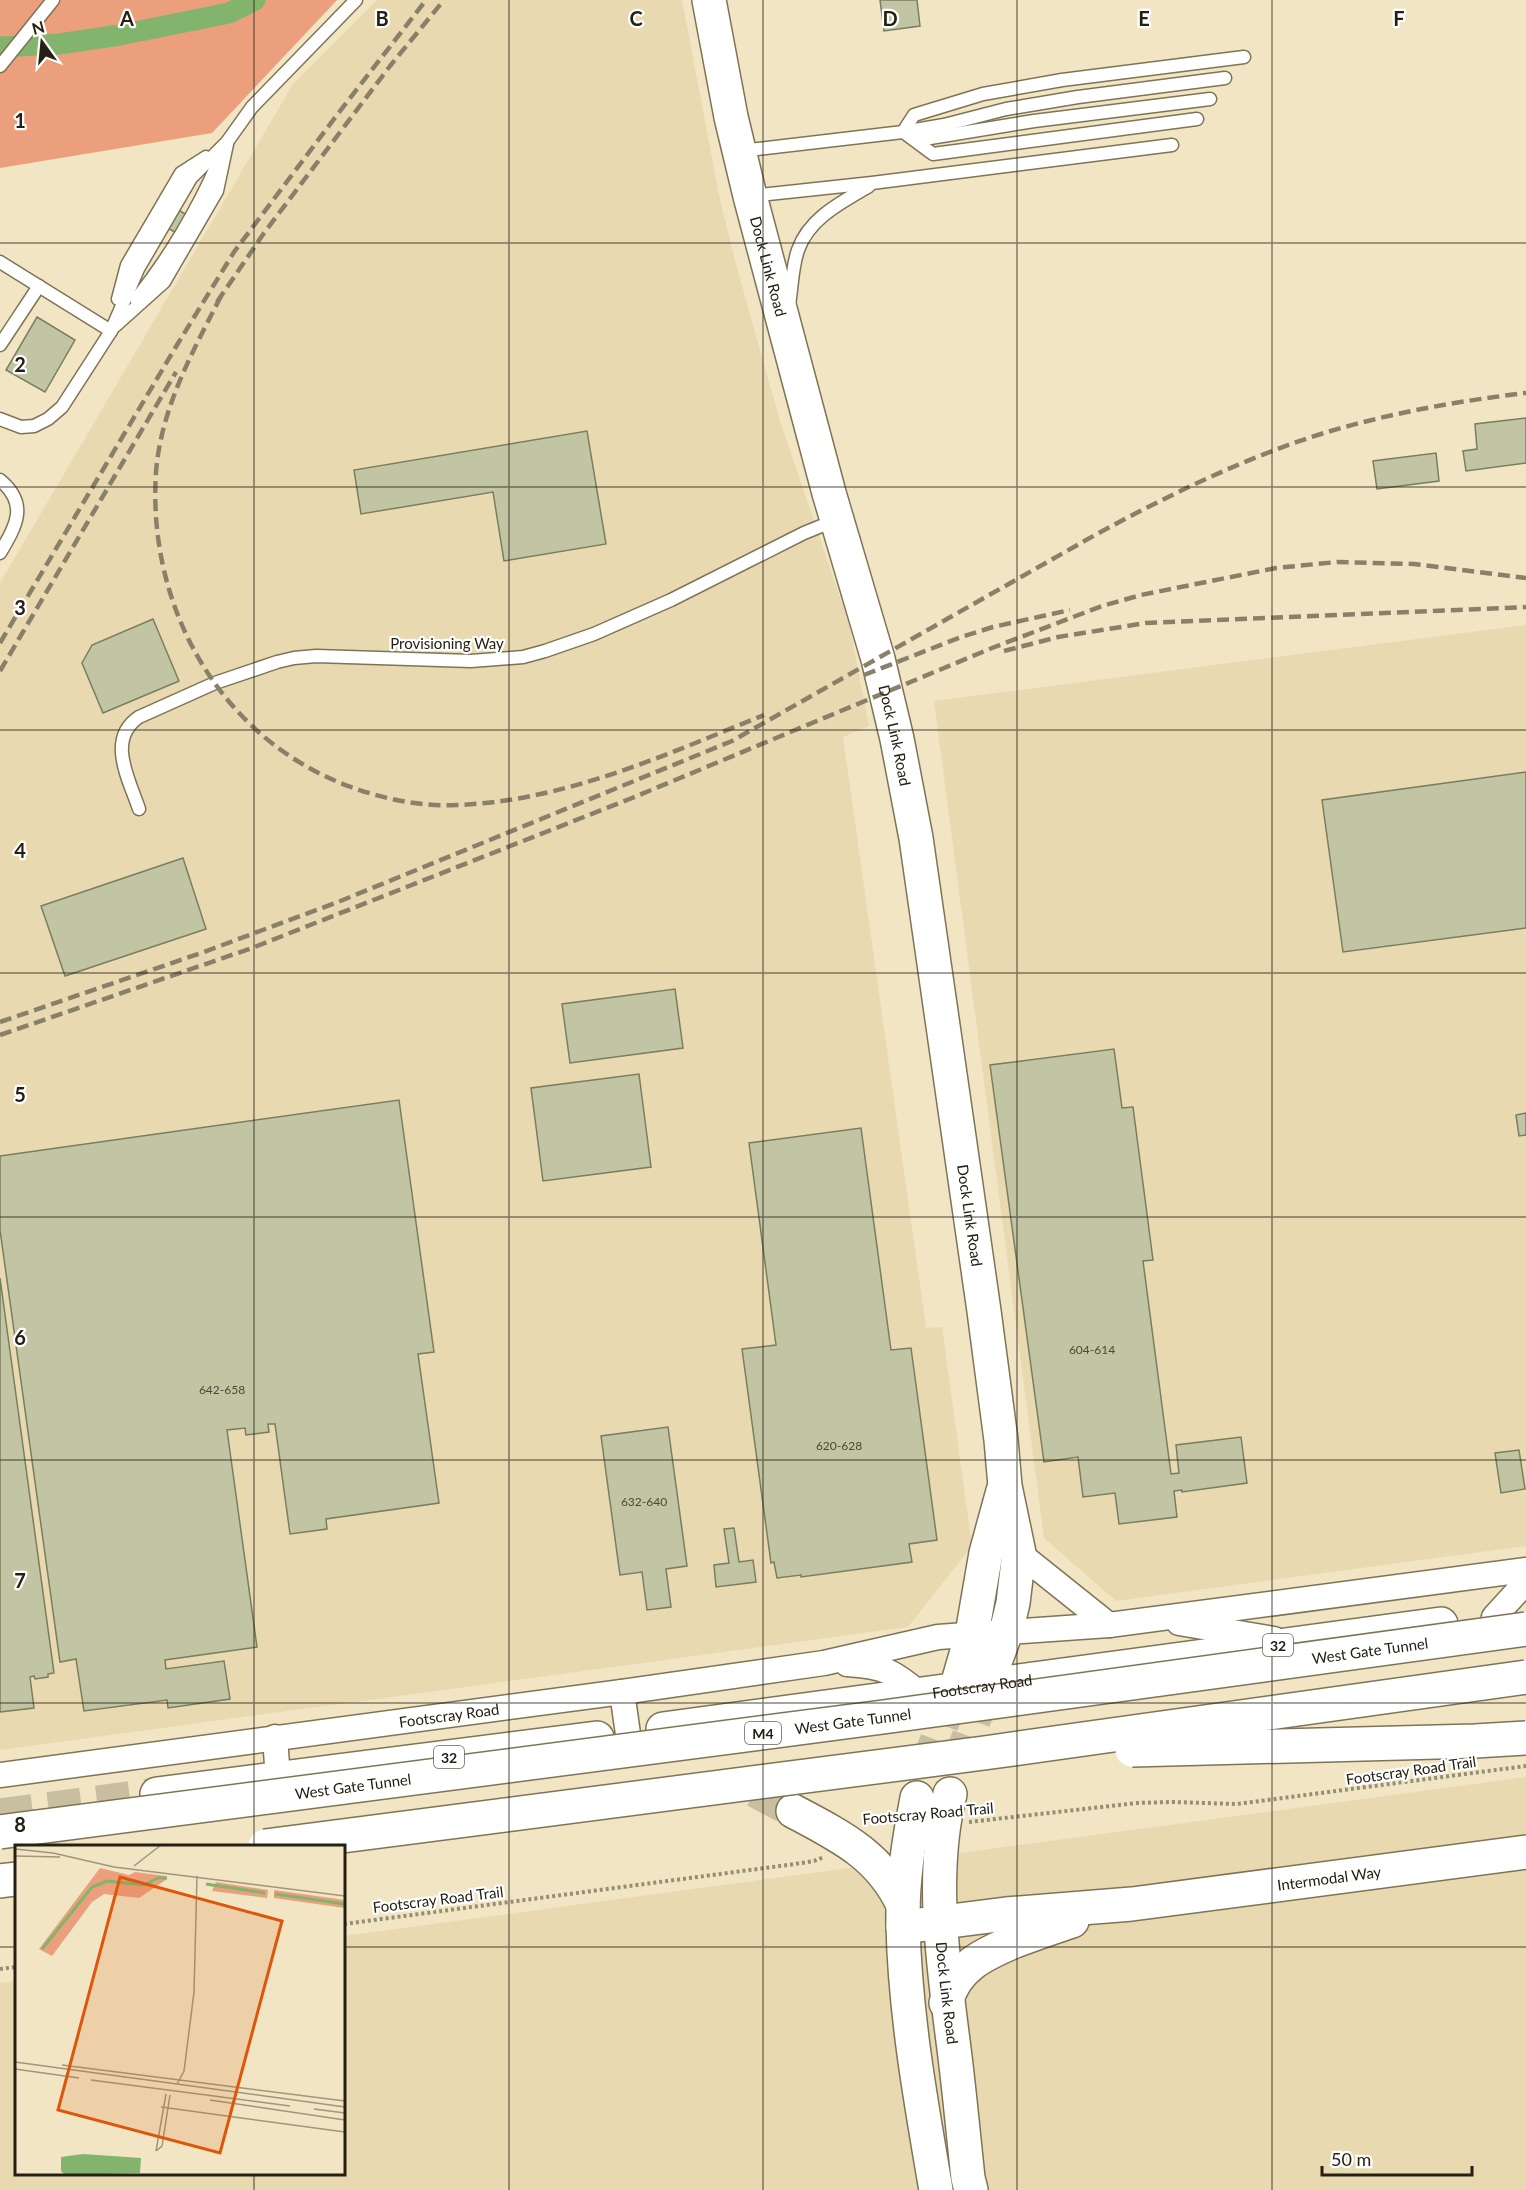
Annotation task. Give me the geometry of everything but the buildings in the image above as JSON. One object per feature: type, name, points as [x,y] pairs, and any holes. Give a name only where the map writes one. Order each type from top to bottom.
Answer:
[{"type":"main road","name":"Dock Link Road","points":[[709,0],[750,196],[886,693],[916,838],[982,1299],[1005,1486],[1019,1552],[1013,1603],[1006,1632],[971,1687]]},
{"type":"main road","name":"Dock Link Road","points":[[971,1687],[972,1634],[986,1553],[1005,1486]]},
{"type":"main road","name":"Footscray Road","points":[[157,1794],[628,1734],[1510,1615]]},
{"type":"main road","name":"West Gate Tunnel","points":[[0,1832],[883,1717],[1526,1629]]},
{"type":"main road","points":[[273,1845],[984,1753],[1526,1677]]},
{"type":"main road","points":[[984,1753],[1303,1746],[1526,1738]]},
{"type":"main road","points":[[917,1798],[908,1851],[903,1916],[911,2033],[936,2190]]},
{"type":"main road","name":"Dock Link Road","points":[[947,1809],[940,1922],[946,2002],[953,2039],[971,2190]]},
{"type":"main road","points":[[794,1811],[846,1839],[880,1869],[894,1886],[903,1916]]},
{"type":"main road","name":"Intermodal Way","points":[[903,1916],[940,1922],[1132,1904],[1526,1852]]},
{"type":"main road","points":[[0,1881],[15,1879]]},
{"type":"main road","name":"Intermodal Way","points":[[946,2002],[961,1972],[989,1952],[1049,1929],[1132,1904]]},
{"type":"street","points":[[1019,1552],[1109,1624]]},
{"type":"street","name":"Footscray Road","points":[[0,1775],[824,1663],[938,1637],[1153,1619],[1526,1570]]},
{"type":"street","name":"Footscray Road","points":[[1510,1615],[1526,1582]]},
{"type":"street","name":"Footscray Road","points":[[1153,1619],[1302,1642]]},
{"type":"street","points":[[824,1663],[876,1667],[899,1676],[922,1695]]},
{"type":"street","points":[[622,1692],[628,1734]]},
{"type":"street","points":[[275,1737],[278,1779]]},
{"type":"lane","points":[[4,62],[52,0]]},
{"type":"lane","points":[[111,331],[138,269],[191,178],[227,142],[252,107],[356,0]]},
{"type":"lane","points":[[903,132],[914,115],[983,94],[1062,80],[1244,57]]},
{"type":"lane","points":[[740,152],[903,132],[944,125],[1006,109],[1225,78]]},
{"type":"lane","points":[[903,132],[930,138],[1045,120],[1210,99]]},
{"type":"lane","points":[[903,132],[933,154],[1197,119]]},
{"type":"lane","points":[[0,419],[27,427],[48,419],[62,407],[111,331],[154,277],[208,187],[227,142]]},
{"type":"lane","points":[[111,331],[164,282],[217,191],[227,142]]},
{"type":"lane","points":[[111,331],[127,264],[181,173],[227,142]]},
{"type":"lane","points":[[750,196],[1172,146]]},
{"type":"lane","points":[[785,330],[798,250],[809,229],[830,210],[872,183]]},
{"type":"lane","points":[[0,262],[111,331]]},
{"type":"lane","points":[[0,345],[39,286]]},
{"type":"lane","points":[[0,480],[15,495],[18,508],[18,518],[0,553]]},
{"type":"lane","name":"Provisioning Way","points":[[139,809],[122,755],[121,743],[129,724],[139,717],[215,683],[277,662],[316,656],[471,661],[523,657],[594,634],[671,600],[804,533],[837,519]]},
{"type":"path","name":"Footscray Road Trail","points":[[947,1809],[1005,1819],[1137,1803],[1237,1804],[1526,1766]]},
{"type":"path","name":"Footscray Road Trail","points":[[345,1924],[814,1861],[824,1857],[846,1839]]},
{"type":"path","points":[[0,1969],[15,1967]]},
{"type":"shaded area","points":[[0,0],[337,0],[212,133],[0,168]]},
{"type":"shaded area","points":[[377,0],[682,0],[719,195],[735,261],[780,421],[849,624],[869,726],[843,737],[926,1328],[942,1327],[972,1546],[908,1627],[0,1750],[0,583],[293,84]]},
{"type":"shaded area","points":[[1526,625],[1526,1546],[1116,1601],[1044,1538],[934,701]]},
{"type":"shaded area","points":[[1526,1777],[1526,2190],[0,2190],[0,1983],[15,1981],[15,2175],[345,2175],[345,1936]]},
{"type":"waterway","points":[[0,47],[59,44],[120,35],[229,13],[255,0]]},
{"type":"tunnel","points":[[957,1767],[987,1686]]},
{"type":"tunnel","points":[[925,1771],[955,1690]]},
{"type":"tunnel","points":[[755,1791],[793,1811]]},
{"type":"tunnel","points":[[0,1815],[157,1794]]},
{"type":"railway","points":[[0,643],[234,252],[426,0]]},
{"type":"railway","points":[[217,302],[264,233],[390,66],[444,0]]},
{"type":"railway","points":[[221,296],[180,381],[164,425],[156,472],[156,523],[164,572],[179,619],[201,663],[230,703],[264,737],[305,766],[351,787],[403,801],[430,805],[457,805],[497,802],[537,795],[614,774],[764,715]]},
{"type":"railway","points":[[0,671],[176,372]]},
{"type":"railway","points":[[0,1022],[201,953],[338,902],[732,741],[1095,535],[1179,492],[1265,454],[1324,433],[1374,419],[1450,404],[1526,393]]},
{"type":"railway","points":[[0,1035],[252,948],[632,798],[992,648],[1102,606],[1141,595],[1276,568],[1337,562],[1414,564],[1526,578]]},
{"type":"railway","points":[[1004,651],[1058,637],[1146,623],[1526,607]]},
{"type":"railway","points":[[864,675],[961,637],[993,627],[1070,610]]}]
